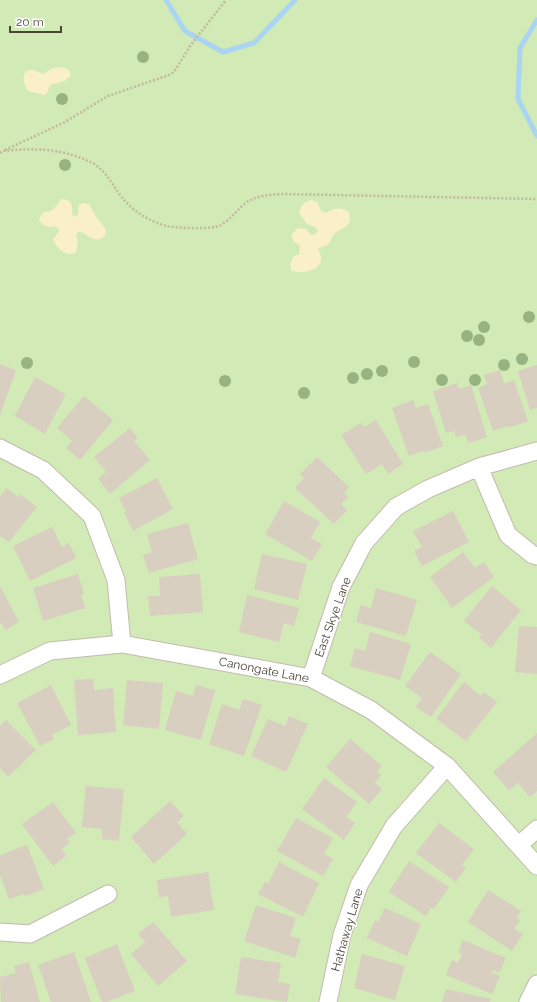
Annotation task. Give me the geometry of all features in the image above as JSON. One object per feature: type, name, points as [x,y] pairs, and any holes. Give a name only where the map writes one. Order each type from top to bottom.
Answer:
[{"type":"street","points":[[0,448],[43,470],[92,516],[116,580],[122,644]]},
{"type":"street","name":"East Skye Lane","points":[[311,678],[341,587],[364,543],[396,507],[428,489],[479,467],[537,451]]},
{"type":"street","points":[[479,467],[508,535],[533,555],[537,556]]},
{"type":"street","name":"Canongate Lane","points":[[0,675],[50,652],[122,644],[311,678],[371,710],[447,766],[520,845],[537,866]]},
{"type":"street","name":"Hathaway Lane","points":[[328,1002],[342,935],[359,884],[394,826],[447,766]]},
{"type":"street","points":[[520,845],[537,830]]},
{"type":"street","points":[[0,932],[30,934],[108,894]]},
{"type":"street","points":[[528,1002],[537,984]]},
{"type":"path","points":[[1,152],[63,123],[108,96],[174,72],[190,46],[226,0]]},
{"type":"path","points":[[1,152],[28,148],[52,150],[76,156],[96,165],[112,182],[125,201],[136,211],[167,226],[210,228],[220,226],[243,205],[252,199],[263,195],[284,194],[537,199]]},
{"type":"green space","points":[[0,0],[537,0],[537,1002],[0,1002]]},
{"type":"sand","points":[[62,67],[69,70],[71,76],[64,81],[50,85],[45,95],[28,91],[24,81],[24,74],[26,71],[33,70],[43,74],[53,68]]},
{"type":"sand","points":[[61,199],[67,200],[71,203],[72,214],[75,217],[78,215],[79,205],[84,203],[89,204],[96,217],[105,228],[106,231],[103,237],[96,239],[78,232],[76,236],[78,242],[76,252],[73,254],[63,252],[57,247],[53,240],[59,231],[58,228],[54,226],[45,226],[39,220],[42,214],[55,208]]},
{"type":"sand","points":[[311,200],[317,202],[320,209],[325,213],[337,209],[346,210],[349,212],[350,221],[346,227],[334,234],[329,244],[318,248],[321,262],[318,266],[310,271],[300,272],[291,270],[290,265],[293,257],[299,254],[300,246],[292,238],[292,234],[298,228],[306,229],[310,234],[314,235],[318,231],[315,227],[307,224],[299,213],[300,208],[306,202]]},
{"type":"building","points":[[0,364],[16,370],[0,415]]},
{"type":"building","points":[[537,365],[537,408],[530,410],[518,371]]},
{"type":"building","points":[[500,370],[504,384],[514,380],[528,421],[508,428],[507,426],[493,431],[478,388],[487,384],[484,375]]},
{"type":"building","points":[[35,377],[66,394],[45,434],[15,416]]},
{"type":"building","points":[[457,383],[459,389],[471,385],[487,437],[468,443],[465,434],[456,437],[454,431],[446,433],[433,391]]},
{"type":"building","points":[[84,396],[113,420],[80,460],[66,448],[72,441],[57,428]]},
{"type":"building","points":[[413,400],[416,408],[428,404],[443,446],[424,453],[423,451],[409,456],[392,408]]},
{"type":"building","points":[[376,420],[403,464],[388,474],[382,464],[366,474],[341,435],[361,423],[364,427]]},
{"type":"building","points":[[130,428],[138,438],[134,441],[150,460],[110,494],[98,479],[106,472],[94,457]]},
{"type":"building","points":[[317,457],[349,487],[344,493],[348,497],[341,504],[347,510],[334,524],[295,488],[304,478],[300,474]]},
{"type":"building","points":[[157,478],[173,509],[133,531],[124,513],[126,512],[119,498]]},
{"type":"building","points":[[7,488],[18,497],[20,494],[37,507],[9,542],[0,536],[0,496]]},
{"type":"building","points":[[284,501],[320,522],[311,538],[322,544],[312,561],[265,534]]},
{"type":"building","points":[[453,511],[469,542],[422,566],[414,551],[422,547],[413,531]]},
{"type":"building","points":[[188,523],[198,559],[149,573],[143,555],[152,552],[147,534]]},
{"type":"building","points":[[52,527],[62,547],[69,543],[76,558],[30,581],[13,546]]},
{"type":"building","points":[[463,552],[475,568],[484,562],[494,577],[452,608],[430,577]]},
{"type":"building","points":[[262,554],[307,564],[298,600],[254,589]]},
{"type":"building","points":[[78,574],[84,594],[81,595],[85,608],[43,621],[33,588]]},
{"type":"building","points":[[200,574],[203,612],[150,616],[148,596],[160,596],[159,577]]},
{"type":"building","points":[[0,586],[19,622],[5,630],[0,623]]},
{"type":"building","points":[[492,586],[521,610],[491,648],[479,638],[482,635],[464,621]]},
{"type":"building","points":[[376,588],[417,600],[406,636],[356,622],[361,605],[371,608]]},
{"type":"building","points":[[247,595],[299,608],[294,626],[284,623],[279,642],[239,632]]},
{"type":"building","points":[[519,626],[537,627],[537,674],[515,672]]},
{"type":"building","points":[[370,632],[411,644],[400,680],[350,666],[355,648],[365,651]]},
{"type":"building","points":[[430,652],[461,674],[431,717],[416,707],[422,698],[405,686]]},
{"type":"building","points":[[93,679],[94,690],[113,688],[116,732],[78,735],[74,680]]},
{"type":"building","points":[[127,680],[163,683],[159,729],[123,725]]},
{"type":"building","points":[[464,682],[481,696],[484,692],[497,702],[466,741],[436,719]]},
{"type":"building","points":[[51,685],[71,725],[52,735],[54,739],[40,746],[17,703]]},
{"type":"building","points":[[196,685],[215,690],[201,740],[165,730],[176,691],[193,696]]},
{"type":"building","points":[[243,699],[262,705],[244,756],[209,744],[222,704],[239,710]]},
{"type":"building","points":[[289,716],[308,724],[286,772],[251,756],[268,719],[285,726]]},
{"type":"building","points":[[6,720],[36,750],[8,777],[0,768],[0,726]]},
{"type":"building","points":[[537,733],[537,791],[530,797],[518,783],[509,790],[493,772]]},
{"type":"building","points":[[350,739],[382,766],[377,772],[381,775],[375,783],[382,789],[369,804],[326,767]]},
{"type":"building","points":[[324,778],[357,802],[346,817],[355,823],[344,840],[302,809]]},
{"type":"building","points":[[86,786],[124,789],[119,841],[102,839],[102,829],[82,827]]},
{"type":"building","points":[[170,801],[184,816],[177,822],[187,834],[154,864],[131,837]]},
{"type":"building","points":[[53,802],[76,833],[67,839],[70,843],[62,849],[66,856],[53,866],[22,824]]},
{"type":"building","points":[[296,818],[333,838],[324,854],[333,859],[323,876],[277,851]]},
{"type":"building","points":[[439,823],[474,849],[462,865],[466,868],[456,882],[416,853]]},
{"type":"building","points":[[27,845],[44,889],[25,896],[24,894],[9,899],[0,875],[0,855]]},
{"type":"building","points":[[409,861],[449,887],[434,909],[431,907],[426,916],[389,892]]},
{"type":"building","points":[[279,862],[319,883],[303,917],[258,894],[265,882],[268,884]]},
{"type":"building","points":[[208,872],[214,910],[171,917],[168,896],[159,897],[157,880]]},
{"type":"building","points":[[488,890],[521,911],[516,918],[520,920],[514,929],[523,934],[512,951],[468,922]]},
{"type":"building","points":[[256,905],[296,918],[290,936],[301,939],[295,958],[244,941]]},
{"type":"building","points":[[385,908],[421,924],[407,956],[367,938],[375,920],[378,922]]},
{"type":"building","points":[[153,922],[187,961],[158,986],[131,954],[145,942],[138,934]]},
{"type":"building","points":[[463,940],[506,958],[499,973],[493,970],[492,973],[500,976],[492,994],[446,975],[452,960],[458,963],[462,954],[458,952]]},
{"type":"building","points":[[117,944],[135,991],[107,1002],[102,1002],[85,958]]},
{"type":"building","points":[[74,952],[91,1002],[51,1002],[38,965]]},
{"type":"building","points":[[362,954],[405,966],[395,1000],[354,988]]},
{"type":"building","points":[[241,957],[281,963],[278,982],[290,984],[287,1002],[235,994]]},
{"type":"building","points":[[29,962],[40,1002],[1,1002],[0,977],[16,973],[14,966]]},
{"type":"building","points":[[446,989],[491,999],[490,1002],[442,1002]]},
{"type":"waterway","points":[[166,0],[185,31],[223,52],[254,43],[295,0]]},
{"type":"waterway","points":[[537,20],[520,48],[518,99],[537,136]]}]
